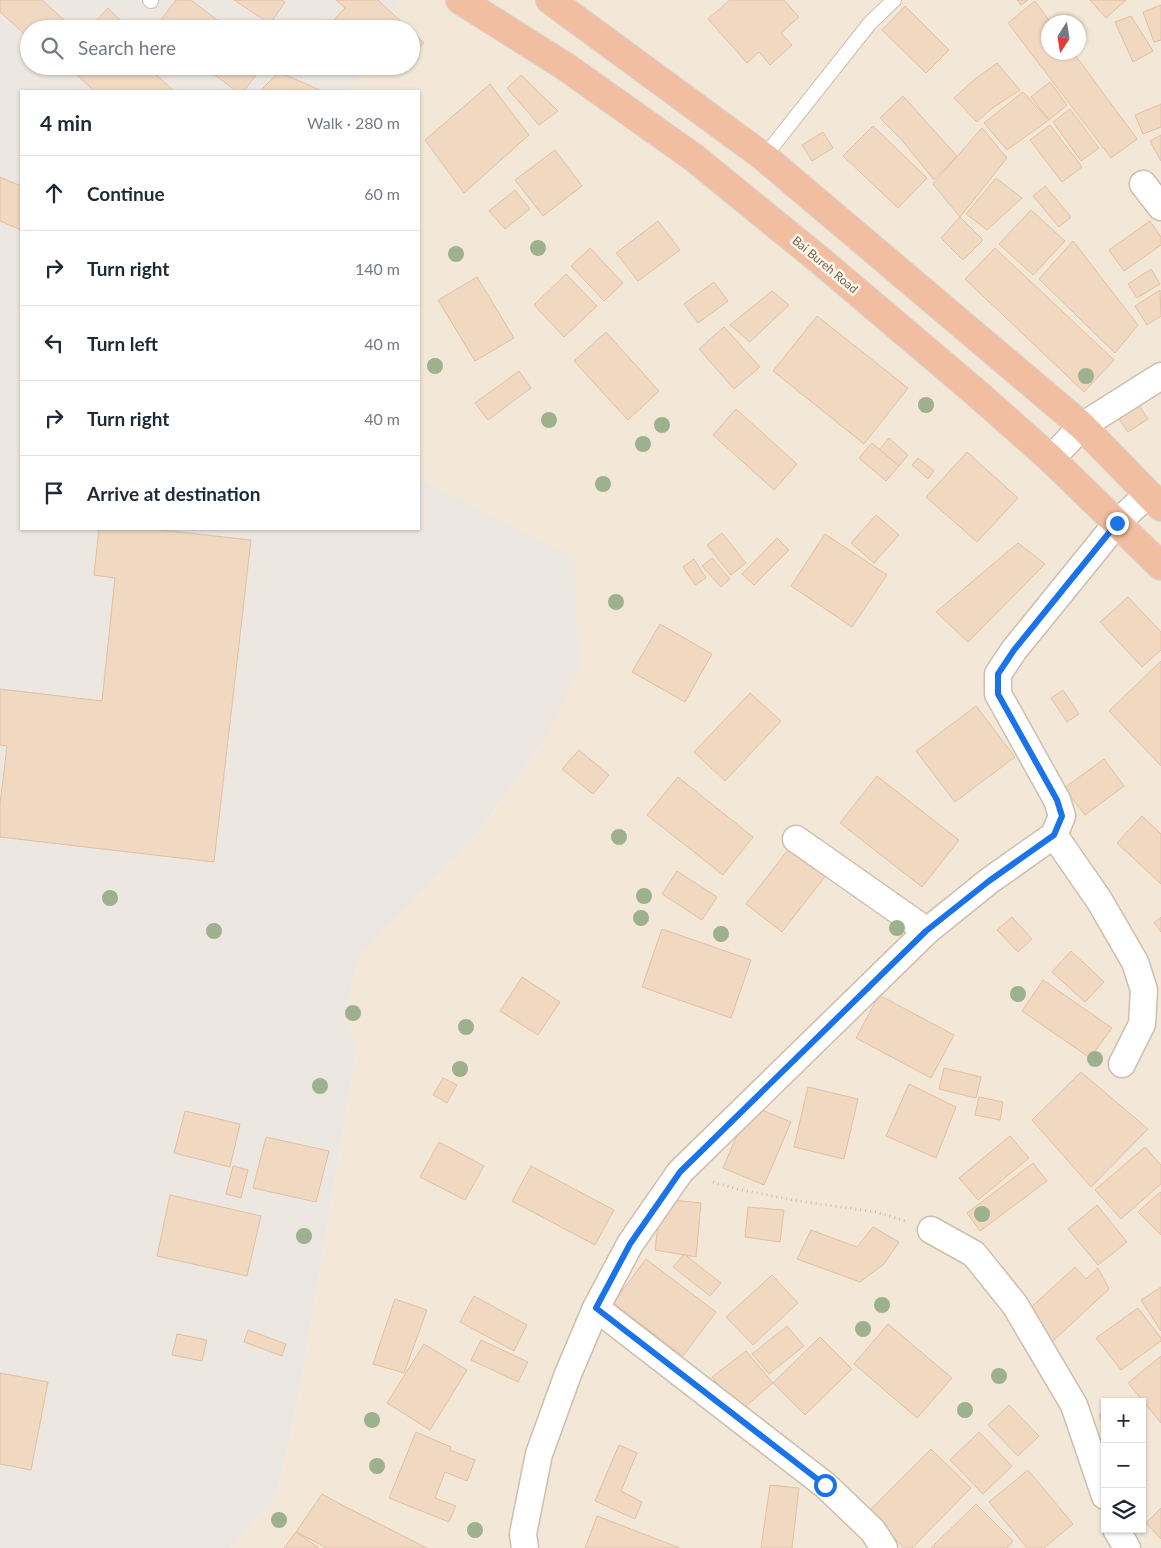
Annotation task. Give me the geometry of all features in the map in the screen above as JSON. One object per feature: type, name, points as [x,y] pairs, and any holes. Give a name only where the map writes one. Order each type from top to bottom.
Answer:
[{"type":"highway","name":"Bai Bureh Road","points":[[460,0],[566,67],[693,158],[822,262],[973,390],[1050,459],[1161,566]]},
{"type":"highway","points":[[550,0],[764,157],[1082,426],[1155,501]]},
{"type":"street","points":[[1143,184],[1161,207]]},
{"type":"street","points":[[1050,459],[1082,426],[1161,376]]},
{"type":"street","points":[[525,1548],[522,1534],[539,1454],[568,1374],[596,1308],[630,1244],[680,1172],[926,931],[989,881],[1054,835],[1062,816],[1057,800],[998,694],[998,674],[1014,650],[1117,523],[1155,501]]},
{"type":"street","points":[[1054,835],[1099,900],[1135,962],[1144,990],[1142,1024],[1122,1064]]},
{"type":"street","points":[[796,839],[926,931]]},
{"type":"street","points":[[931,1230],[974,1254],[1015,1305],[1074,1405],[1102,1488]]},
{"type":"street","points":[[596,1308],[825,1485],[873,1531],[884,1548]]},
{"type":"street","points":[[1118,1533],[1127,1548]]},
{"type":"lane","points":[[764,157],[870,23],[894,0]]},
{"type":"path","points":[[680,1172],[737,1189],[798,1201],[876,1212],[931,1230]]},
{"type":"shaded area","points":[[0,0],[401,0],[390,20],[20,20],[20,75],[359,75],[351,90],[20,90],[20,530],[420,530],[420,479],[574,558],[579,667],[544,741],[477,835],[360,956],[344,1018],[358,1043],[300,1391],[275,1498],[231,1548],[0,1548]]},
{"type":"shaded area","points":[[401,0],[1161,0],[1161,1548],[231,1548],[275,1498],[287,1452],[300,1391],[358,1043],[344,1018],[360,956],[477,835],[544,741],[573,558],[420,479],[420,90],[351,90],[359,75],[420,75],[420,20],[390,20]]},
{"type":"building","points":[[0,0],[42,0],[64,20],[20,20],[20,30],[0,12]]},
{"type":"building","points":[[176,0],[191,0],[217,20],[161,20]]},
{"type":"building","points":[[234,0],[282,0],[285,2],[273,20],[264,20]]},
{"type":"building","points":[[336,0],[378,0],[399,20],[334,20],[345,8]]},
{"type":"building","points":[[730,0],[784,0],[799,17],[781,33],[792,45],[770,65],[759,52],[747,63],[708,19]]},
{"type":"building","points":[[1017,0],[1028,0],[1021,5]]},
{"type":"building","points":[[1090,0],[1126,0],[1106,18]]},
{"type":"building","points":[[1035,1],[1045,15],[1041,15],[1041,60],[1079,60],[1137,139],[1111,158],[1008,23]]},
{"type":"building","points":[[1161,5],[1161,40],[1154,42],[1143,12]]},
{"type":"building","points":[[905,6],[949,50],[926,73],[882,30]]},
{"type":"building","points":[[108,8],[120,20],[97,20]]},
{"type":"building","points":[[1131,16],[1153,51],[1133,62],[1115,22]]},
{"type":"building","points":[[997,63],[1020,90],[991,109],[977,122],[954,98]]},
{"type":"building","points":[[77,75],[157,75],[173,90],[93,90]]},
{"type":"building","points":[[215,75],[256,75],[245,90],[235,90]]},
{"type":"building","points":[[276,75],[286,75],[320,90],[261,90]]},
{"type":"building","points":[[521,75],[558,111],[539,125],[507,88]]},
{"type":"building","points":[[1050,82],[1067,105],[1049,120],[1031,97]]},
{"type":"building","points":[[490,84],[529,135],[464,193],[425,140]]},
{"type":"building","points":[[1023,92],[1049,120],[1007,150],[984,123]]},
{"type":"building","points":[[903,96],[957,156],[934,180],[901,139],[880,118]]},
{"type":"building","points":[[1161,104],[1161,127],[1143,134],[1135,115]]},
{"type":"building","points":[[1070,109],[1099,148],[1081,161],[1053,122]]},
{"type":"building","points":[[1050,125],[1082,167],[1062,182],[1030,140]]},
{"type":"building","points":[[873,126],[927,178],[898,208],[843,156]]},
{"type":"building","points":[[982,128],[1007,158],[960,217],[933,184]]},
{"type":"building","points":[[823,132],[833,148],[812,161],[802,145]]},
{"type":"building","points":[[1161,135],[1161,161],[1150,141]]},
{"type":"building","points":[[555,150],[582,186],[543,216],[515,180]]},
{"type":"building","points":[[0,177],[20,186],[20,230],[0,221]]},
{"type":"building","points":[[996,178],[1022,198],[987,230],[966,214]]},
{"type":"building","points":[[1045,186],[1071,217],[1059,227],[1033,196]]},
{"type":"building","points":[[515,190],[530,209],[505,229],[489,211]]},
{"type":"building","points":[[1031,210],[1065,241],[1033,275],[999,244]]},
{"type":"building","points":[[960,217],[983,240],[963,260],[941,238]]},
{"type":"building","points":[[658,221],[680,250],[638,281],[616,253]]},
{"type":"building","points":[[1150,221],[1161,237],[1161,245],[1124,271],[1109,250]]},
{"type":"building","points":[[1073,241],[1138,325],[1115,353],[1039,279]]},
{"type":"building","points":[[590,248],[623,283],[604,301],[571,266]]},
{"type":"building","points":[[995,248],[1114,360],[1084,392],[965,279]]},
{"type":"building","points":[[1151,269],[1160,284],[1137,298],[1128,284]]},
{"type":"building","points":[[566,274],[597,306],[564,337],[534,305]]},
{"type":"building","points":[[477,277],[514,338],[475,361],[438,300]]},
{"type":"building","points":[[714,282],[728,301],[698,323],[684,304]]},
{"type":"building","points":[[1160,290],[1161,316],[1147,325],[1135,306]]},
{"type":"building","points":[[772,291],[789,305],[750,342],[730,325]]},
{"type":"building","points":[[817,316],[908,388],[864,444],[773,371]]},
{"type":"building","points":[[724,327],[760,367],[734,389],[699,349]]},
{"type":"building","points":[[606,332],[659,391],[628,420],[574,361]]},
{"type":"building","points":[[519,371],[531,388],[488,420],[475,403]]},
{"type":"building","points":[[1135,399],[1148,419],[1128,432],[1115,413]]},
{"type":"building","points":[[736,409],[797,464],[774,490],[713,435]]},
{"type":"building","points":[[889,438],[908,455],[899,466],[879,450]]},
{"type":"building","points":[[872,443],[899,466],[886,481],[859,458]]},
{"type":"building","points":[[967,452],[1018,498],[977,542],[926,497]]},
{"type":"building","points":[[918,458],[934,471],[928,479],[912,465]]},
{"type":"building","points":[[876,515],[899,535],[874,563],[851,543]]},
{"type":"building","points":[[99,530],[161,530],[251,540],[214,862],[0,837],[0,804],[7,746],[0,745],[0,689],[102,701],[115,578],[94,575]]},
{"type":"building","points":[[722,533],[746,563],[731,575],[707,545]]},
{"type":"building","points":[[825,534],[887,575],[852,627],[791,586]]},
{"type":"building","points":[[777,538],[789,550],[754,585],[742,574]]},
{"type":"building","points":[[1018,543],[1045,564],[968,642],[936,612]]},
{"type":"building","points":[[712,558],[730,579],[721,587],[702,566]]},
{"type":"building","points":[[694,559],[706,578],[695,585],[683,567]]},
{"type":"building","points":[[1128,597],[1161,632],[1161,650],[1142,667],[1100,622]]},
{"type":"building","points":[[660,624],[712,654],[685,702],[632,672]]},
{"type":"building","points":[[1161,661],[1161,766],[1109,711]]},
{"type":"building","points":[[1063,690],[1079,714],[1067,722],[1051,698]]},
{"type":"building","points":[[750,693],[781,721],[725,781],[694,752]]},
{"type":"building","points":[[976,706],[1015,757],[955,802],[916,751]]},
{"type":"building","points":[[579,750],[609,775],[593,794],[562,769]]},
{"type":"building","points":[[1104,759],[1124,786],[1085,815],[1064,788]]},
{"type":"building","points":[[877,776],[959,840],[922,887],[840,823]]},
{"type":"building","points":[[678,777],[753,837],[723,875],[647,815]]},
{"type":"building","points":[[1142,816],[1161,834],[1161,884],[1117,843]]},
{"type":"building","points":[[791,846],[827,874],[782,932],[746,904]]},
{"type":"building","points":[[677,871],[717,897],[702,920],[662,894]]},
{"type":"building","points":[[1012,917],[1032,939],[1018,952],[997,930]]},
{"type":"building","points":[[1161,917],[1161,932],[1154,923]]},
{"type":"building","points":[[662,929],[751,960],[731,1018],[642,987]]},
{"type":"building","points":[[1071,951],[1104,982],[1085,1002],[1052,972]]},
{"type":"building","points":[[522,977],[560,1002],[538,1035],[500,1011]]},
{"type":"building","points":[[1043,980],[1112,1028],[1090,1058],[1022,1011]]},
{"type":"building","points":[[879,995],[954,1035],[931,1078],[856,1038]]},
{"type":"building","points":[[944,1068],[981,1077],[976,1098],[939,1089]]},
{"type":"building","points":[[1081,1072],[1148,1129],[1091,1187],[1032,1120]]},
{"type":"building","points":[[443,1078],[457,1085],[447,1103],[433,1095]]},
{"type":"building","points":[[909,1084],[956,1107],[936,1158],[886,1136]]},
{"type":"building","points":[[808,1087],[858,1099],[844,1159],[794,1147]]},
{"type":"building","points":[[979,1097],[1003,1102],[1000,1120],[975,1115]]},
{"type":"building","points":[[750,1105],[791,1122],[764,1185],[723,1168]]},
{"type":"building","points":[[185,1111],[240,1124],[230,1167],[174,1153]]},
{"type":"building","points":[[1010,1136],[1029,1158],[978,1200],[959,1178]]},
{"type":"building","points":[[266,1137],[329,1151],[316,1202],[253,1188]]},
{"type":"building","points":[[439,1142],[484,1166],[465,1200],[420,1177]]},
{"type":"building","points":[[1145,1147],[1161,1165],[1161,1184],[1121,1219],[1095,1190]]},
{"type":"building","points":[[1033,1163],[1047,1181],[980,1231],[967,1213]]},
{"type":"building","points":[[233,1166],[248,1170],[241,1198],[226,1194]]},
{"type":"building","points":[[531,1166],[614,1210],[595,1245],[512,1201]]},
{"type":"building","points":[[1161,1193],[1161,1235],[1138,1212]]},
{"type":"building","points":[[170,1195],[261,1216],[247,1276],[157,1256]]},
{"type":"building","points":[[661,1199],[701,1203],[696,1257],[655,1250]]},
{"type":"building","points":[[1097,1205],[1127,1242],[1098,1265],[1068,1229]]},
{"type":"building","points":[[748,1207],[784,1210],[780,1242],[745,1237]]},
{"type":"building","points":[[873,1227],[899,1242],[884,1264],[860,1282],[797,1259],[811,1230],[857,1247]]},
{"type":"building","points":[[684,1254],[721,1283],[710,1296],[673,1267]]},
{"type":"building","points":[[646,1259],[716,1312],[683,1356],[613,1303]]},
{"type":"building","points":[[1075,1267],[1086,1279],[1098,1268],[1109,1289],[1053,1341],[1026,1312]]},
{"type":"building","points":[[772,1275],[798,1303],[753,1345],[726,1317]]},
{"type":"building","points":[[1161,1287],[1161,1331],[1141,1300]]},
{"type":"building","points":[[474,1296],[527,1325],[514,1351],[460,1322]]},
{"type":"building","points":[[395,1299],[427,1310],[404,1373],[373,1364]]},
{"type":"building","points":[[1138,1308],[1161,1338],[1161,1341],[1121,1370],[1096,1338]]},
{"type":"building","points":[[888,1324],[952,1378],[917,1418],[854,1364]]},
{"type":"building","points":[[787,1326],[804,1346],[769,1374],[752,1354]]},
{"type":"building","points":[[248,1330],[286,1344],[282,1356],[244,1342]]},
{"type":"building","points":[[177,1334],[207,1340],[202,1361],[172,1355]]},
{"type":"building","points":[[820,1337],[852,1369],[805,1415],[773,1383]]},
{"type":"building","points":[[481,1340],[528,1362],[518,1382],[471,1360]]},
{"type":"building","points":[[424,1344],[467,1370],[430,1430],[387,1403]]},
{"type":"building","points":[[746,1351],[773,1383],[740,1411],[712,1377]]},
{"type":"building","points":[[1161,1356],[1161,1423],[1146,1405],[1146,1398],[1140,1398],[1128,1383]]},
{"type":"building","points":[[0,1373],[48,1382],[31,1470],[0,1464]]},
{"type":"building","points":[[1009,1405],[1039,1436],[1018,1456],[988,1425]]},
{"type":"building","points":[[416,1432],[451,1447],[450,1450],[475,1460],[467,1481],[445,1472],[435,1498],[456,1506],[449,1522],[389,1498]]},
{"type":"building","points":[[979,1432],[1012,1466],[983,1494],[950,1460]]},
{"type":"building","points":[[619,1445],[637,1453],[621,1491],[642,1502],[635,1519],[595,1501]]},
{"type":"building","points":[[931,1449],[971,1488],[912,1548],[904,1548],[868,1512]]},
{"type":"building","points":[[1028,1470],[1073,1524],[1044,1548],[1027,1548],[989,1502]]},
{"type":"building","points":[[770,1485],[799,1488],[792,1548],[761,1548]]},
{"type":"building","points":[[322,1494],[427,1548],[327,1548],[296,1532]]},
{"type":"building","points":[[976,1504],[1013,1541],[1007,1548],[931,1548]]},
{"type":"building","points":[[1161,1508],[1161,1539],[1146,1523]]},
{"type":"building","points":[[597,1516],[680,1548],[585,1548]]},
{"type":"building","points":[[296,1532],[319,1548],[284,1548]]},
{"type":"route","points":[[825,1485],[596,1308],[630,1244],[680,1172],[926,931],[989,881],[1054,835],[1062,816],[1057,800],[998,694],[998,674],[1014,650],[1117,523]]}]
